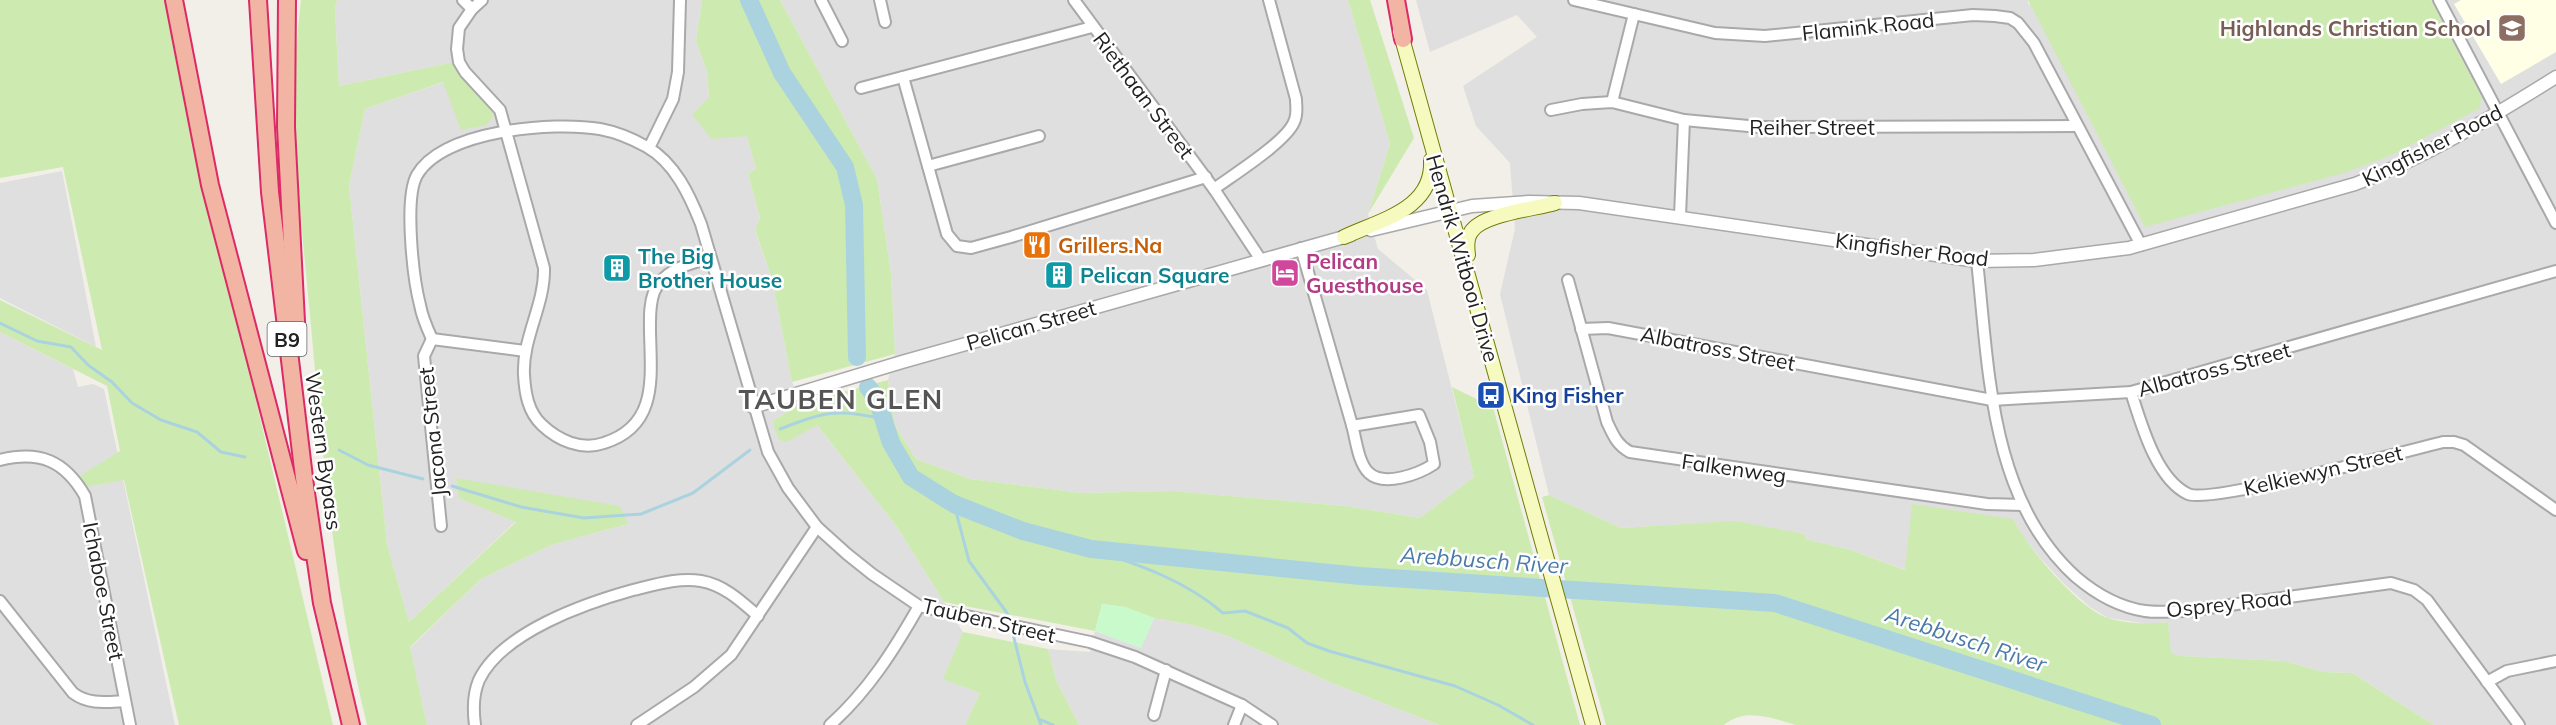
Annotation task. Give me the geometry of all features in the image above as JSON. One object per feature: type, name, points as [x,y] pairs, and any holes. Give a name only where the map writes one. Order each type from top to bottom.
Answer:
[{"type":"highway","points":[[174,0],[210,185],[296,513],[322,603]]},
{"type":"highway","name":"Western Bypass","points":[[258,0],[270,192],[305,486],[322,603],[351,725]]},
{"type":"highway","points":[[287,0],[286,127],[305,486]]},
{"type":"highway","points":[[1396,0],[1403,39]]},
{"type":"main road","name":"Hendrik Witbooi Drive","points":[[1390,0],[1403,39],[1593,725]]},
{"type":"main road","points":[[1344,237],[1406,208],[1421,197],[1431,176],[1430,142]]},
{"type":"main road","points":[[1477,304],[1467,250],[1467,241],[1472,230],[1488,220],[1555,203]]},
{"type":"street","points":[[464,0],[472,9]]},
{"type":"street","points":[[482,0],[472,9],[459,28],[457,49],[459,62],[465,72],[500,110],[544,268],[542,292],[525,351],[524,374],[527,399],[534,417],[565,442],[586,445],[601,444],[617,438],[639,420],[650,396],[650,309],[654,292],[662,280],[676,269],[710,258]]},
{"type":"street","points":[[649,148],[673,99],[679,63],[680,0]]},
{"type":"street","points":[[821,0],[842,41]]},
{"type":"street","points":[[880,0],[885,22]]},
{"type":"street","name":"Riethaan Street","points":[[1074,0],[1206,177],[1261,260]]},
{"type":"street","points":[[1214,189],[1285,136],[1294,124],[1297,114],[1296,99],[1269,0]]},
{"type":"street","name":"Flamink Road","points":[[1574,0],[1715,33],[1744,36],[1790,34],[1973,15],[2010,18],[2018,23],[2030,38],[2141,245]]},
{"type":"street","points":[[2439,0],[2556,223]]},
{"type":"street","points":[[1612,102],[1634,14]]},
{"type":"street","points":[[861,88],[1092,27]]},
{"type":"street","points":[[903,77],[947,234],[951,242],[963,248],[1011,237],[1206,177]]},
{"type":"street","name":"Kingfisher Road","points":[[1450,210],[1497,204],[1605,205],[1977,261],[2076,256],[2141,245],[2355,184],[2386,172],[2498,113],[2556,77]]},
{"type":"street","name":"Reiher Street","points":[[1551,110],[1612,102],[1684,120],[1759,127],[2077,126]]},
{"type":"street","points":[[1680,216],[1684,120]]},
{"type":"street","name":"Tauben Street","points":[[432,339],[419,303],[409,214],[413,182],[418,172],[439,153],[462,141],[504,131],[582,127],[614,133],[649,148],[680,180],[690,197],[768,452],[788,488],[817,527],[872,574],[919,606],[1090,642],[1135,657],[1242,705],[1272,725]]},
{"type":"street","points":[[928,166],[1039,136]]},
{"type":"street","name":"Pelican Street","points":[[753,407],[1301,248],[1450,210]]},
{"type":"street","points":[[1301,248],[1352,426],[1364,467],[1377,478],[1399,477],[1426,469],[1434,464],[1430,442],[1419,415],[1352,426]]},
{"type":"street","name":"Osprey Road","points":[[1977,261],[1992,400],[2007,462],[2023,504],[2048,546],[2090,590],[2108,600],[2144,611],[2186,611],[2391,584],[2402,586],[2427,600],[2519,725]]},
{"type":"street","name":"Albatross Street","points":[[1581,329],[1608,328],[1992,400],[2131,392],[2556,271]]},
{"type":"street","name":"Falkenweg","points":[[1568,280],[1607,422],[1621,448],[1630,452],[1987,504],[2023,504]]},
{"type":"street","points":[[432,339],[525,351]]},
{"type":"street","name":"Jacona Street","points":[[432,339],[424,356],[441,526]]},
{"type":"street","name":"Kelkiewyn Street","points":[[2131,392],[2150,448],[2178,488],[2194,496],[2231,492],[2443,442],[2454,442],[2463,445],[2556,510]]},
{"type":"street","name":"Ichaboe Street","points":[[0,460],[30,456],[61,465],[71,473],[85,496],[130,725]]},
{"type":"street","points":[[637,725],[694,687],[723,663],[758,616],[817,527]]},
{"type":"street","points":[[476,725],[475,692],[480,678],[501,652],[534,629],[565,612],[599,600],[684,579],[714,584],[736,596],[758,616]]},
{"type":"street","points":[[0,601],[73,693],[90,702],[125,701]]},
{"type":"street","points":[[830,725],[876,676],[919,606]]},
{"type":"street","points":[[2487,682],[2507,671],[2556,661]]},
{"type":"street","points":[[1154,715],[1166,670]]},
{"type":"street","points":[[1234,725],[1242,705]]},
{"type":"shaded area","points":[[337,0],[702,0],[696,41],[707,72],[709,97],[747,135],[756,168],[748,174],[760,218],[755,231],[772,279],[792,382],[802,403],[774,420],[816,424],[897,527],[963,632],[944,679],[980,693],[965,725],[427,725],[410,648],[481,579],[551,545],[628,524],[456,478],[460,498],[516,521],[409,622],[387,544],[349,186],[365,109],[444,82],[454,62],[339,86],[335,10]]},
{"type":"shaded area","points":[[780,0],[1348,0],[1390,144],[1368,214],[1378,249],[1427,290],[1474,477],[1420,518],[1345,506],[1172,491],[1081,493],[970,479],[916,459],[895,426],[888,380],[895,354],[891,273],[877,179]]},
{"type":"shaded area","points":[[1416,0],[2028,0],[2028,4],[2481,96],[2431,0],[2556,0],[2556,725],[2434,725],[2352,673],[2323,672],[2284,661],[2180,656],[2170,653],[2168,622],[2149,624],[2108,618],[2090,607],[2041,559],[2021,534],[2013,519],[1906,570],[1851,550],[1805,539],[1805,534],[1728,522],[1621,528],[1549,495],[1500,294],[1515,229],[1510,163],[1476,126],[1463,86],[1537,37],[1517,15],[1430,52]]},
{"type":"shaded area","name":"Highlands Christian School","points":[[2461,0],[2556,0],[2556,52],[2501,84],[2454,4]]},
{"type":"shaded area","points":[[62,171],[96,347],[0,298],[0,183]]},
{"type":"shaded area","points":[[0,332],[73,369],[78,387],[93,384],[104,389],[175,725],[0,725]]},
{"type":"shaded area","points":[[1154,618],[1193,625],[1228,636],[1327,681],[1439,725],[1079,725],[1056,680],[1048,649],[1090,652],[1095,631],[1141,648]]},
{"type":"green space","points":[[0,0],[168,0],[227,279],[333,725],[179,725],[124,480],[85,487],[80,476],[120,451],[107,386],[0,332],[0,300],[102,350],[63,167],[0,178]]},
{"type":"green space","points":[[301,0],[337,0],[335,10],[339,86],[454,62],[494,115],[487,125],[461,130],[443,82],[365,109],[349,186],[387,544],[409,622],[516,522],[459,498],[456,478],[620,506],[628,524],[551,545],[481,579],[410,647],[427,725],[367,725],[346,626],[331,526],[297,163],[295,81]]},
{"type":"green space","points":[[702,0],[780,0],[877,179],[891,273],[895,354],[792,382],[772,279],[755,230],[760,218],[748,174],[756,168],[747,136],[712,139],[692,115],[709,97],[707,72],[696,41]]},
{"type":"green space","points":[[1348,0],[1370,0],[1414,138],[1368,214],[1390,144]]},
{"type":"green space","points":[[2028,0],[2431,0],[2481,96],[2480,108],[2394,154],[2344,173],[2145,227]]},
{"type":"green space","points":[[888,380],[895,426],[916,459],[970,479],[1081,493],[1172,491],[1345,506],[1420,518],[1474,477],[1452,387],[1493,407],[1580,725],[1439,725],[1327,681],[1228,636],[1193,625],[1154,618],[1125,607],[1102,604],[1095,631],[944,602],[897,527],[817,425],[787,442],[779,440],[774,428],[774,420],[802,403]]},
{"type":"green space","points":[[1549,495],[1621,528],[1735,521],[1805,534],[1805,539],[1851,550],[1905,570],[1912,504],[2013,519],[2054,575],[2068,590],[2096,612],[2122,621],[2168,622],[2171,653],[2180,656],[2284,661],[2323,672],[2352,673],[2434,725],[1796,725],[1768,717],[1750,715],[1741,716],[1724,725],[1606,725],[1542,497]]},
{"type":"green space","points":[[1102,604],[1125,607],[1154,618],[1141,648],[1095,631]]},
{"type":"green space","points":[[963,632],[1048,649],[1056,680],[1079,725],[965,725],[980,693],[943,679]]},
{"type":"waterway","name":"Arebbusch River","points":[[749,0],[782,73],[845,167],[854,205],[857,357]]},
{"type":"waterway","points":[[0,323],[37,341],[71,347],[88,365],[112,382],[132,403],[161,420],[197,432],[221,452],[245,457]]},
{"type":"waterway","name":"Arebbusch River","points":[[868,387],[877,399],[891,443],[911,477],[954,504],[1023,531],[1091,549],[1360,576],[1775,603],[2152,725]]},
{"type":"waterway","points":[[780,429],[820,415],[830,414],[853,414],[883,419]]},
{"type":"waterway","points":[[339,450],[368,465],[423,479]]},
{"type":"waterway","points":[[452,486],[521,507],[584,518],[641,514],[693,493],[750,450]]},
{"type":"waterway","points":[[954,504],[969,561],[1007,613],[1010,623]]},
{"type":"waterway","points":[[1091,549],[1143,567],[1177,582],[1223,613],[1245,611],[1288,628],[1307,643],[1329,651],[1455,686],[1498,705],[1533,725]]},
{"type":"waterway","points":[[1012,630],[1025,682],[1041,725]]},
{"type":"waterway","points":[[1041,720],[1053,725]]},
{"type":"place","name":"Highlands Christian School","points":[[2512,28]]},
{"type":"place","name":"Grillers.Na","points":[[1037,245]]},
{"type":"place","name":"The Big Brother House","points":[[617,268]]},
{"type":"place","name":"Pelican Guesthouse","points":[[1285,273]]},
{"type":"place","name":"Pelican Square","points":[[1059,275]]},
{"type":"place","name":"King Fisher","points":[[1491,395]]},
{"type":"district","name":"TAUBEN GLEN","points":[[841,399]]}]
